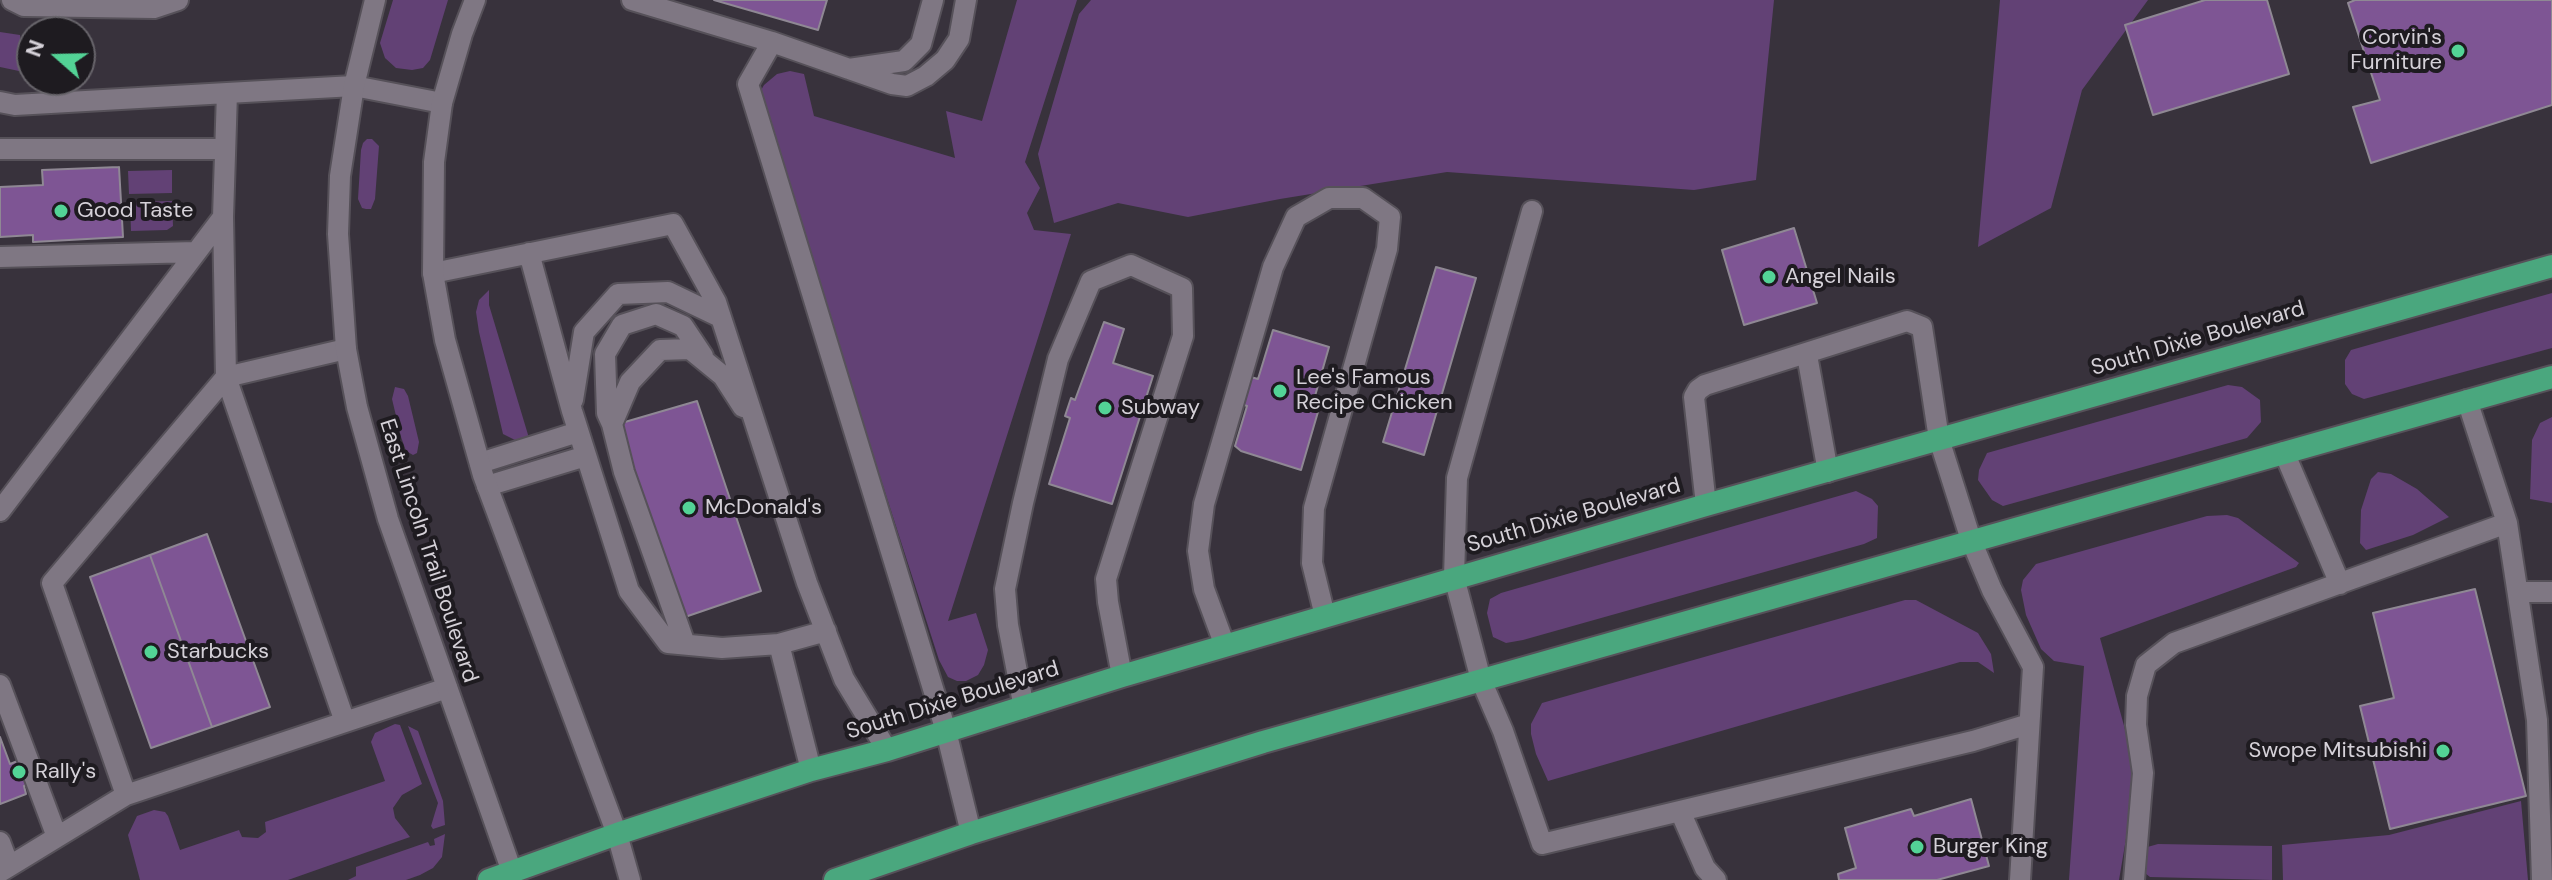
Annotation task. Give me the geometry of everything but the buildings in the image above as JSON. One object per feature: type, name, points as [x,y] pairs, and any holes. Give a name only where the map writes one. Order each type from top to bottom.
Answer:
[{"type":"highway","name":"South Dixie Boulevard","points":[[489,880],[513,876],[617,834],[811,770],[887,750],[1454,577],[2552,266]]},
{"type":"highway","points":[[835,880],[971,833],[1263,742],[2552,377]]},
{"type":"street","points":[[12,0],[24,6],[154,8],[178,0]]},
{"type":"street","name":"East Lincoln Trail Boulevard","points":[[375,0],[354,86],[340,176],[338,234],[346,349],[357,407],[388,519],[513,876]]},
{"type":"street","points":[[475,0],[442,103],[434,162],[433,273],[445,340],[487,486],[617,834],[630,880]]},
{"type":"street","points":[[632,0],[772,42],[892,84],[907,86],[926,76],[945,60],[959,39],[966,0]]},
{"type":"street","points":[[849,69],[904,61],[921,44],[933,0]]},
{"type":"street","points":[[772,42],[748,84],[946,731],[971,833]]},
{"type":"street","points":[[0,102],[15,105],[354,86],[442,103]]},
{"type":"street","points":[[227,93],[223,217],[226,377],[345,722]]},
{"type":"street","points":[[0,149],[225,149]]},
{"type":"street","points":[[1225,646],[1204,589],[1198,551],[1204,504],[1273,267],[1296,217],[1329,198],[1363,198],[1390,217],[1387,249],[1314,508],[1312,563],[1325,616]]},
{"type":"street","points":[[1532,211],[1457,478],[1454,577],[1481,680],[1503,731],[1542,844],[1973,741],[2029,724]]},
{"type":"street","points":[[0,511],[223,217]]},
{"type":"street","points":[[433,273],[673,224],[716,302],[807,583],[844,679],[887,750]]},
{"type":"street","points":[[0,257],[196,252]]},
{"type":"street","points":[[529,253],[578,432],[629,591],[668,643],[722,648],[779,644],[826,631]]},
{"type":"street","points":[[1024,708],[1008,625],[1005,589],[1026,488],[1058,359],[1091,281],[1131,265],[1182,288],[1183,336],[1106,579],[1122,676]]},
{"type":"street","points":[[572,411],[584,332],[618,294],[668,292],[720,317]]},
{"type":"street","points":[[685,644],[624,472],[607,413],[605,354],[622,325],[656,314],[683,326],[707,363]]},
{"type":"street","points":[[1706,505],[1694,397],[1698,390],[1705,385],[1907,321],[1922,327],[1939,439],[1971,540],[1992,590],[2033,667],[2020,880]]},
{"type":"street","points":[[126,795],[52,583],[226,377],[346,349]]},
{"type":"street","points":[[612,424],[630,382],[660,350],[690,349],[723,376],[757,427]]},
{"type":"street","points":[[1807,355],[1828,472]]},
{"type":"street","points":[[2467,400],[2507,523],[2518,592],[2537,720],[2542,880]]},
{"type":"street","points":[[480,463],[578,432]]},
{"type":"street","points":[[2284,452],[2340,584]]},
{"type":"street","points":[[487,486],[586,456]]},
{"type":"street","points":[[2134,880],[2143,773],[2136,725],[2137,696],[2146,665],[2174,643],[2507,523]]},
{"type":"street","points":[[2518,592],[2552,592]]},
{"type":"street","points":[[779,644],[811,770]]},
{"type":"street","points":[[0,685],[57,837]]},
{"type":"street","points":[[0,842],[5,869],[126,795],[447,688]]},
{"type":"street","points":[[1680,811],[1705,868],[1716,880]]},
{"type":"shaded area","points":[[393,0],[448,0],[430,60],[423,68],[396,68],[385,58],[380,43]]},
{"type":"shaded area","points":[[1017,0],[1077,0],[1025,162],[1040,188],[1027,213],[1034,230],[1071,234],[948,621],[976,613],[988,650],[978,675],[966,681],[957,681],[948,677],[939,660],[761,106],[760,92],[777,74],[790,71],[804,74],[814,116],[955,158],[946,111],[982,121]]},
{"type":"shaded area","points":[[1091,0],[1774,0],[1756,180],[1694,190],[1447,172],[1188,217],[1118,203],[1054,223],[1038,154],[1079,14]]},
{"type":"shaded area","points":[[2000,0],[2148,0],[2082,90],[2051,208],[1978,247]]},
{"type":"shaded area","points":[[0,32],[16,34],[16,70],[0,67]]},
{"type":"shaded area","points":[[367,139],[372,139],[379,146],[375,199],[371,209],[362,208],[358,199],[361,150]]},
{"type":"shaded area","points":[[172,170],[172,193],[129,194],[128,171]]},
{"type":"shaded area","points":[[172,201],[173,226],[167,230],[131,231],[130,202]]},
{"type":"shaded area","points":[[489,290],[489,305],[529,438],[519,442],[503,434],[479,332],[476,312],[479,300]]},
{"type":"shaded area","points":[[2552,293],[2552,348],[2364,399],[2352,394],[2345,384],[2345,360],[2351,350]]},
{"type":"shaded area","points":[[2228,385],[2242,387],[2260,400],[2261,422],[2247,438],[2003,506],[1992,500],[1978,480],[1987,453]]},
{"type":"shaded area","points":[[395,387],[404,389],[408,396],[419,442],[417,453],[413,455],[406,451],[401,437],[392,399]]},
{"type":"shaded area","points":[[2552,417],[2552,503],[2530,499],[2532,440],[2540,423]]},
{"type":"shaded area","points":[[2378,472],[2391,474],[2417,489],[2449,517],[2413,535],[2366,550],[2360,543],[2361,510],[2371,479]]},
{"type":"shaded area","points":[[1856,491],[1872,499],[1878,506],[1877,538],[1864,544],[1523,640],[1506,643],[1493,637],[1487,613],[1490,599],[1501,593]]},
{"type":"shaded area","points":[[2207,516],[2238,518],[2299,563],[2296,567],[2100,638],[2136,780],[2119,880],[2069,880],[2084,666],[2054,661],[2041,649],[2026,615],[2021,590],[2023,580],[2036,564]]},
{"type":"shaded area","points":[[1905,600],[1916,600],[1978,633],[1991,654],[1994,673],[1978,662],[1960,662],[1548,781],[1531,734],[1531,724],[1542,703]]},
{"type":"shaded area","points":[[395,724],[400,725],[422,784],[402,795],[393,808],[395,818],[410,837],[288,880],[140,880],[128,835],[137,816],[154,810],[165,812],[180,850],[239,830],[242,837],[258,838],[266,832],[265,822],[385,781],[371,742],[375,733]]},
{"type":"shaded area","points":[[408,726],[418,731],[443,801],[445,825],[433,829],[431,826],[438,803]]},
{"type":"shaded area","points":[[2521,801],[2528,880],[2283,880],[2282,845],[2389,835]]},
{"type":"shaded area","points":[[445,834],[442,857],[433,868],[420,875],[406,880],[348,880],[356,876],[356,867],[428,842],[430,846],[435,845],[434,839]]},
{"type":"shaded area","points":[[2158,844],[2272,846],[2272,880],[2150,877],[2141,870],[2144,848]]},
{"type":"place","name":"Corvin's Furniture","points":[[2458,51]]},
{"type":"place","name":"Good Taste","points":[[61,211]]},
{"type":"place","name":"Angel Nails","points":[[1769,277]]},
{"type":"place","name":"Lee's Famous Recipe Chicken","points":[[1280,391]]},
{"type":"place","name":"Subway","points":[[1105,408]]},
{"type":"place","name":"McDonald's","points":[[689,508]]},
{"type":"place","name":"Starbucks","points":[[151,652]]},
{"type":"place","name":"Swope Mitsubishi","points":[[2443,751]]},
{"type":"place","name":"Rally's","points":[[19,772]]},
{"type":"place","name":"Burger King","points":[[1917,847]]}]
